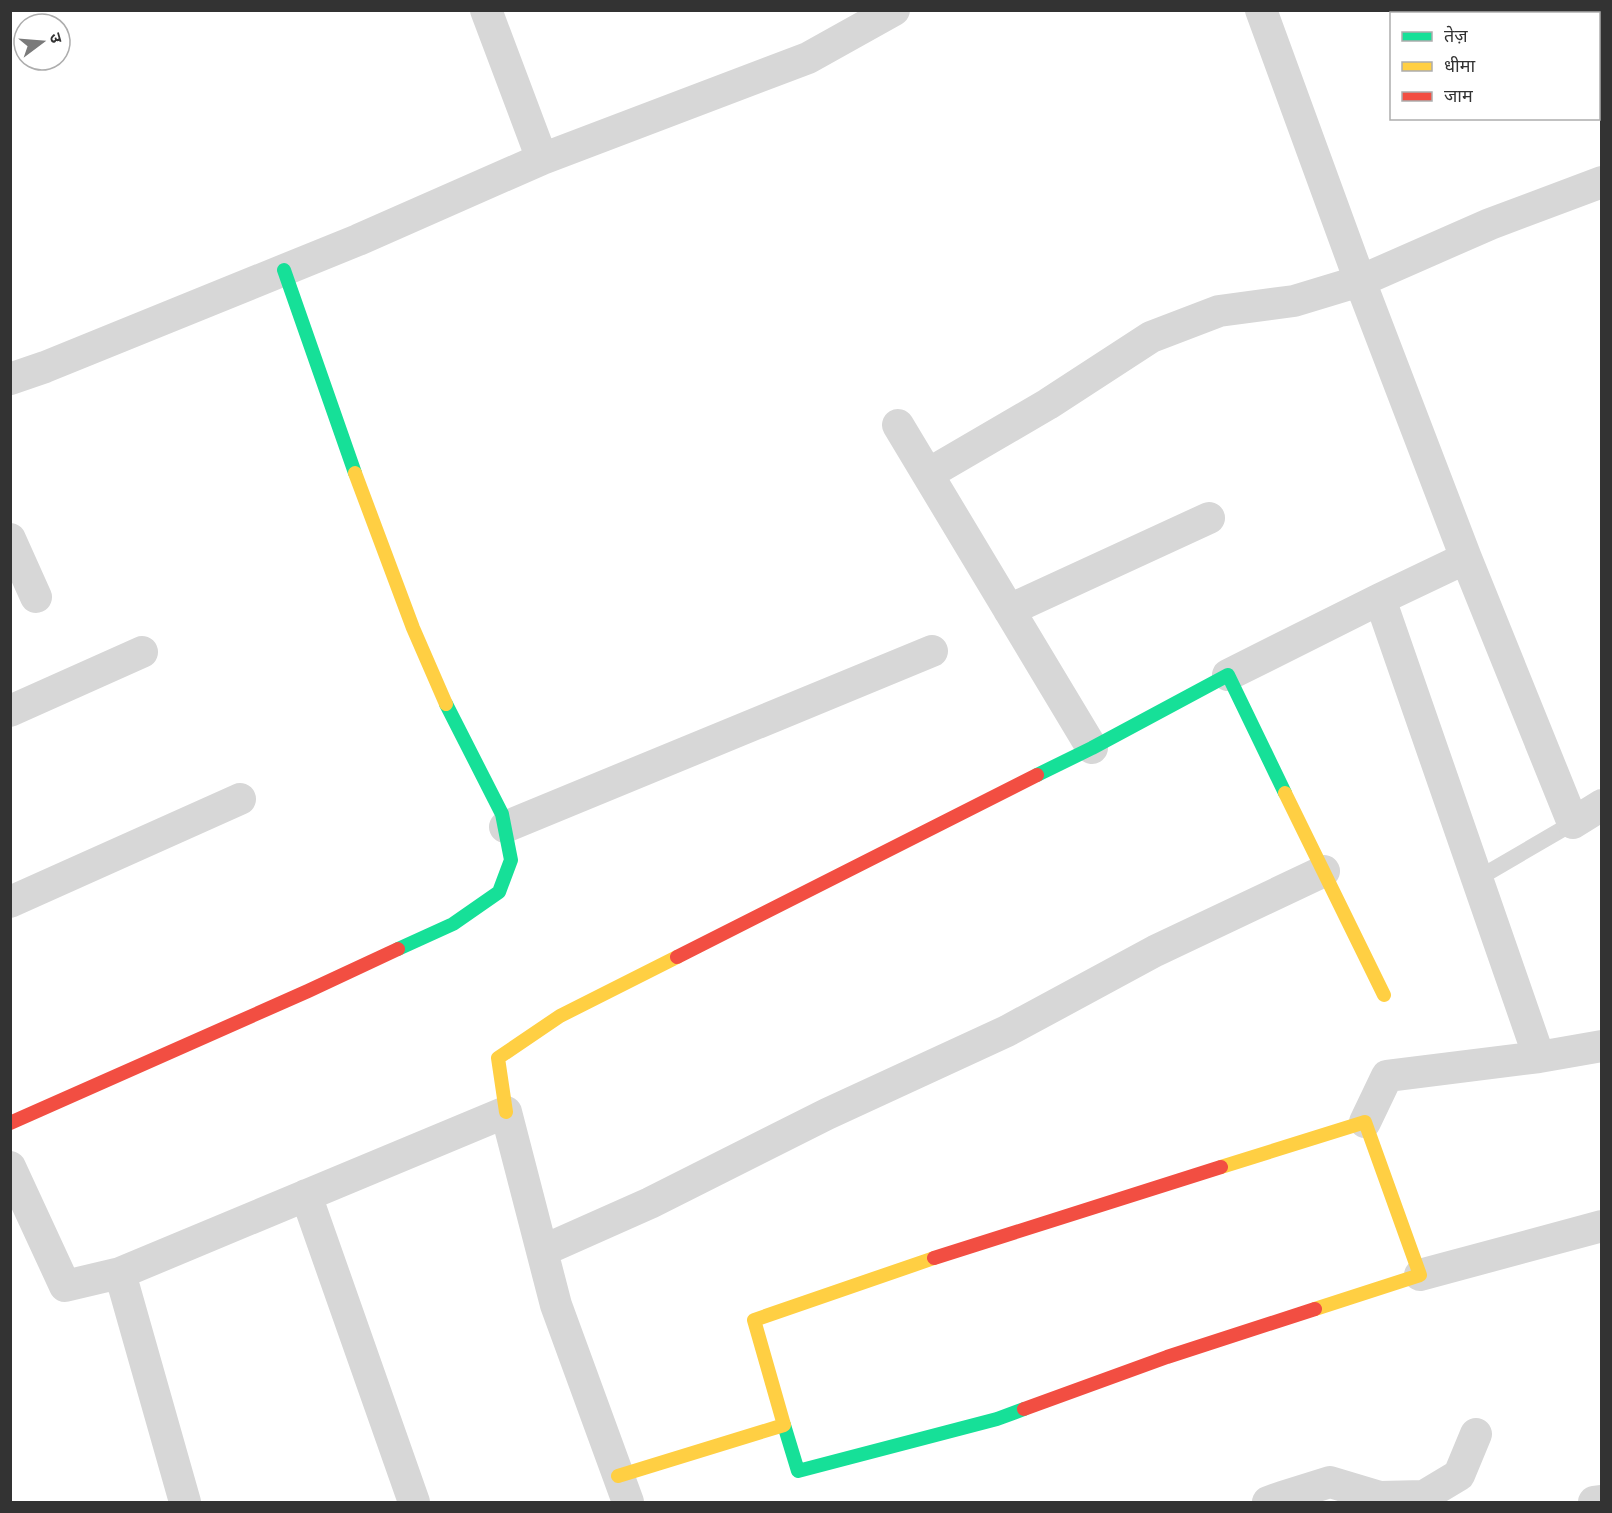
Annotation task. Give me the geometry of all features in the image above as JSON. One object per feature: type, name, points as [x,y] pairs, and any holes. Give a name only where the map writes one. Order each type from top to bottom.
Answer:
[{"type":"street","points":[[486,10],[542,159]]},
{"type":"street","points":[[10,379],[45,367],[358,240],[542,159],[808,58],[894,10]]},
{"type":"street","points":[[1261,10],[1360,281],[1573,823],[1602,805]]},
{"type":"street","points":[[928,474],[1048,404],[1151,337],[1219,311],[1294,301],[1360,281],[1490,224],[1602,182]]},
{"type":"street","points":[[10,1123],[453,924],[499,892],[511,860],[502,814],[441,698],[412,628],[284,270]]},
{"type":"street","points":[[898,425],[1092,747]]},
{"type":"street","points":[[1009,610],[1209,518]]},
{"type":"street","points":[[10,539],[36,597]]},
{"type":"street","points":[[784,1425],[623,1489],[556,1305],[506,1112],[498,1058],[560,1016],[1092,747],[1228,675],[1467,558]]},
{"type":"street","points":[[1380,599],[1539,1057]]},
{"type":"street","points":[[505,827],[932,651]]},
{"type":"street","points":[[10,711],[142,652]]},
{"type":"street","points":[[1228,675],[1384,995]]},
{"type":"street","points":[[10,902],[240,799]]},
{"type":"street","points":[[542,1251],[650,1203],[827,1114],[1007,1031],[1155,951],[1324,872]]},
{"type":"street","points":[[1420,1275],[1365,1122],[1387,1076],[1539,1057],[1602,1046]]},
{"type":"street","points":[[10,1167],[65,1286],[120,1273],[506,1112]]},
{"type":"street","points":[[1365,1122],[962,1248],[754,1320],[798,1471],[997,1419],[1167,1357],[1420,1275],[1602,1226]]},
{"type":"street","points":[[306,1195],[414,1503]]},
{"type":"street","points":[[120,1273],[185,1503]]},
{"type":"street","points":[[1268,1503],[1330,1482],[1380,1497],[1424,1497],[1460,1475],[1476,1434]]},
{"type":"street","points":[[1594,1503],[1602,1501]]},
{"type":"lane","points":[[1477,879],[1573,823]]},
{"type":"traffic: fast","points":[[284,270],[355,473]]},
{"type":"traffic: fast","points":[[1037,775],[1228,675],[1285,793]]},
{"type":"traffic: fast","points":[[398,949],[453,924],[499,892],[511,860],[502,814],[446,704]]},
{"type":"traffic: fast","points":[[784,1425],[798,1471],[997,1419],[1024,1409]]},
{"type":"traffic: slow","points":[[355,473],[413,628],[446,704]]},
{"type":"traffic: slow","points":[[1285,793],[1384,995]]},
{"type":"traffic: slow","points":[[506,1112],[498,1058],[560,1016],[677,957]]},
{"type":"traffic: slow","points":[[1221,1167],[1365,1122],[1420,1275],[1315,1309]]},
{"type":"traffic: slow","points":[[618,1476],[784,1425],[754,1320],[934,1258]]},
{"type":"traffic: jam","points":[[677,957],[1037,775]]},
{"type":"traffic: jam","points":[[10,1123],[398,949]]},
{"type":"traffic: jam","points":[[934,1258],[1221,1167]]},
{"type":"traffic: jam","points":[[1024,1409],[1167,1357],[1315,1309]]}]
